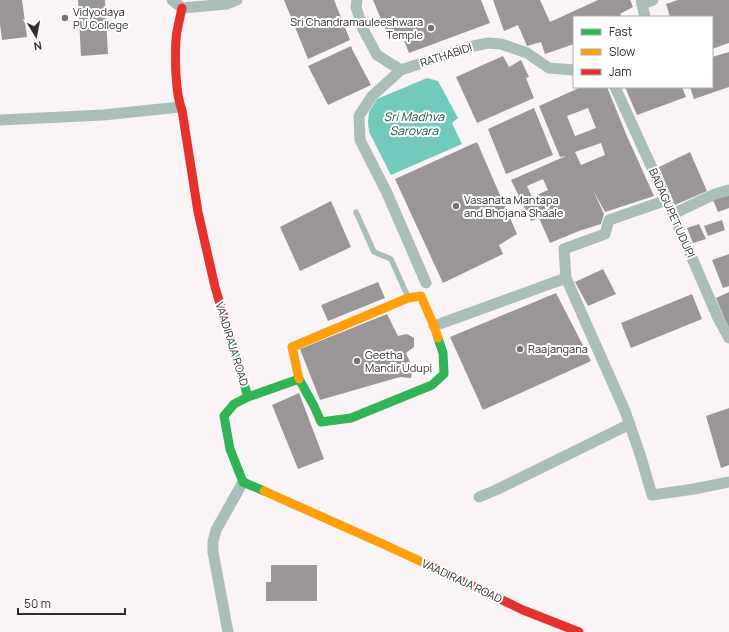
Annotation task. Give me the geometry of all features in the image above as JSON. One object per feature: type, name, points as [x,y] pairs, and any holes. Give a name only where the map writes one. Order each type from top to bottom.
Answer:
[{"type":"street","points":[[172,0],[182,8],[227,4],[237,0]]},
{"type":"street","points":[[357,0],[356,7],[363,28],[377,55],[402,70],[372,96],[359,116],[360,140],[387,194],[426,283]]},
{"type":"street","points":[[645,16],[641,2],[653,0]]},
{"type":"street","name":"VAADIRAJA ROAD","points":[[182,8],[176,38],[177,90],[180,107],[182,110],[198,212],[215,287],[248,397],[234,404],[224,416],[230,449],[243,482],[383,544],[523,610],[579,632]]},
{"type":"street","name":"RATHABIDI","points":[[402,70],[469,47],[488,43],[501,44],[527,53],[549,68],[573,70]]},
{"type":"street","name":"BADAGUPET UDUPI","points":[[615,88],[667,200],[718,318],[729,338]]},
{"type":"street","points":[[0,120],[103,115],[180,107]]},
{"type":"street","points":[[673,214],[715,194],[729,190]]},
{"type":"street","points":[[667,200],[609,220],[605,234],[564,249],[566,278],[625,410],[652,494],[694,489],[729,482]]},
{"type":"street","points":[[434,326],[566,278]]},
{"type":"street","points":[[421,296],[434,326],[443,353],[444,374],[432,385],[351,418],[321,422],[299,379],[292,347],[408,298],[421,296]]},
{"type":"street","points":[[248,397],[299,379]]},
{"type":"street","points":[[479,497],[630,424]]},
{"type":"street","points":[[228,632],[213,552],[213,542],[216,530],[243,482]]},
{"type":"lane","points":[[356,212],[374,252],[391,259],[408,298]]},
{"type":"water","name":"Sri Madhva Sarovara","points":[[427,78],[438,81],[458,118],[452,123],[462,144],[391,175],[369,132],[369,112],[377,99]]},
{"type":"building","points":[[0,0],[22,0],[27,37],[2,40]]},
{"type":"building","points":[[78,0],[105,0],[108,54],[81,56]]},
{"type":"building","points":[[284,0],[334,0],[350,40],[308,59]]},
{"type":"building","name":"Sri Chandramauleeshwara Temple","points":[[373,0],[481,0],[490,23],[409,53],[401,33],[389,38]]},
{"type":"building","points":[[493,0],[540,0],[550,22],[598,0],[630,0],[633,7],[620,14],[621,16],[573,16],[573,44],[545,54],[541,42],[527,46],[518,25],[504,31]]},
{"type":"building","points":[[678,0],[729,0],[729,43],[713,49],[713,16],[670,16],[666,4]]},
{"type":"building","points":[[351,46],[371,85],[328,105],[308,66]]},
{"type":"building","points":[[729,52],[729,87],[694,99],[690,88],[713,88],[713,57]]},
{"type":"building","points":[[503,56],[509,67],[521,60],[529,77],[526,78],[534,98],[477,123],[456,77]]},
{"type":"building","points":[[579,88],[607,88],[654,196],[605,212],[593,190],[604,214],[601,224],[550,243],[539,218],[531,221],[511,180],[566,156],[560,157],[539,106]],"holes":[[[588,108],[596,128],[575,136],[567,116]],[[601,143],[605,155],[581,165],[575,152]],[[543,179],[548,190],[532,197],[527,186]]]},
{"type":"building","points":[[625,88],[682,88],[686,97],[637,115]]},
{"type":"building","points":[[534,108],[553,155],[506,174],[488,129]]},
{"type":"building","name":"Vasanata Mantapa and Bhojana Shaale","points":[[477,142],[517,234],[499,245],[503,254],[443,283],[395,179]]},
{"type":"building","points":[[690,152],[707,191],[675,205],[659,167]]},
{"type":"building","points":[[729,194],[729,208],[718,212],[713,200]]},
{"type":"building","points":[[331,201],[351,247],[300,271],[280,227]]},
{"type":"building","points":[[722,220],[725,230],[708,236],[704,226]]},
{"type":"building","points":[[699,224],[706,239],[693,243],[687,228]]},
{"type":"building","points":[[729,254],[729,286],[723,288],[712,260]]},
{"type":"building","points":[[603,269],[616,294],[588,306],[575,282]]},
{"type":"building","points":[[378,282],[385,298],[328,321],[321,305]]},
{"type":"building","points":[[729,292],[729,329],[716,298]]},
{"type":"building","name":"Raajangana","points":[[556,293],[591,361],[483,410],[450,337]]},
{"type":"building","points":[[692,294],[702,319],[631,348],[621,323]]},
{"type":"building","name":"Geetha Mandir Udupi","points":[[387,314],[398,336],[407,334],[414,338],[414,347],[406,353],[413,369],[411,378],[400,377],[320,400],[300,349]]},
{"type":"building","points":[[299,393],[324,459],[298,469],[272,405]]},
{"type":"building","points":[[729,408],[729,465],[721,468],[706,416]]},
{"type":"building","points":[[271,565],[317,565],[317,601],[266,601],[266,582],[271,582]]},
{"type":"traffic: fast","points":[[224,317],[248,397],[234,404],[224,416],[230,449],[243,482],[264,491]]},
{"type":"traffic: fast","points":[[248,397],[299,379],[321,422],[351,418],[432,385],[444,374],[443,353],[438,338]]},
{"type":"traffic: slow","points":[[299,379],[292,347],[408,298],[421,296],[438,338]]},
{"type":"traffic: slow","points":[[264,491],[437,569]]},
{"type":"traffic: jam","points":[[182,8],[176,39],[178,94],[182,110],[198,212],[215,287],[224,317]]},
{"type":"traffic: jam","points":[[437,569],[523,610],[579,632]]},
{"type":"place","name":"Vidyodaya PU College","points":[[65,18]]},
{"type":"place","name":"Sri Chandramauleeshwara Temple","points":[[431,28]]},
{"type":"place","name":"Vasanata Mantapa and Bhojana Shaale","points":[[456,206]]},
{"type":"place","name":"Raajangana","points":[[520,349]]},
{"type":"place","name":"Geetha Mandir Udupi","points":[[357,361]]}]
